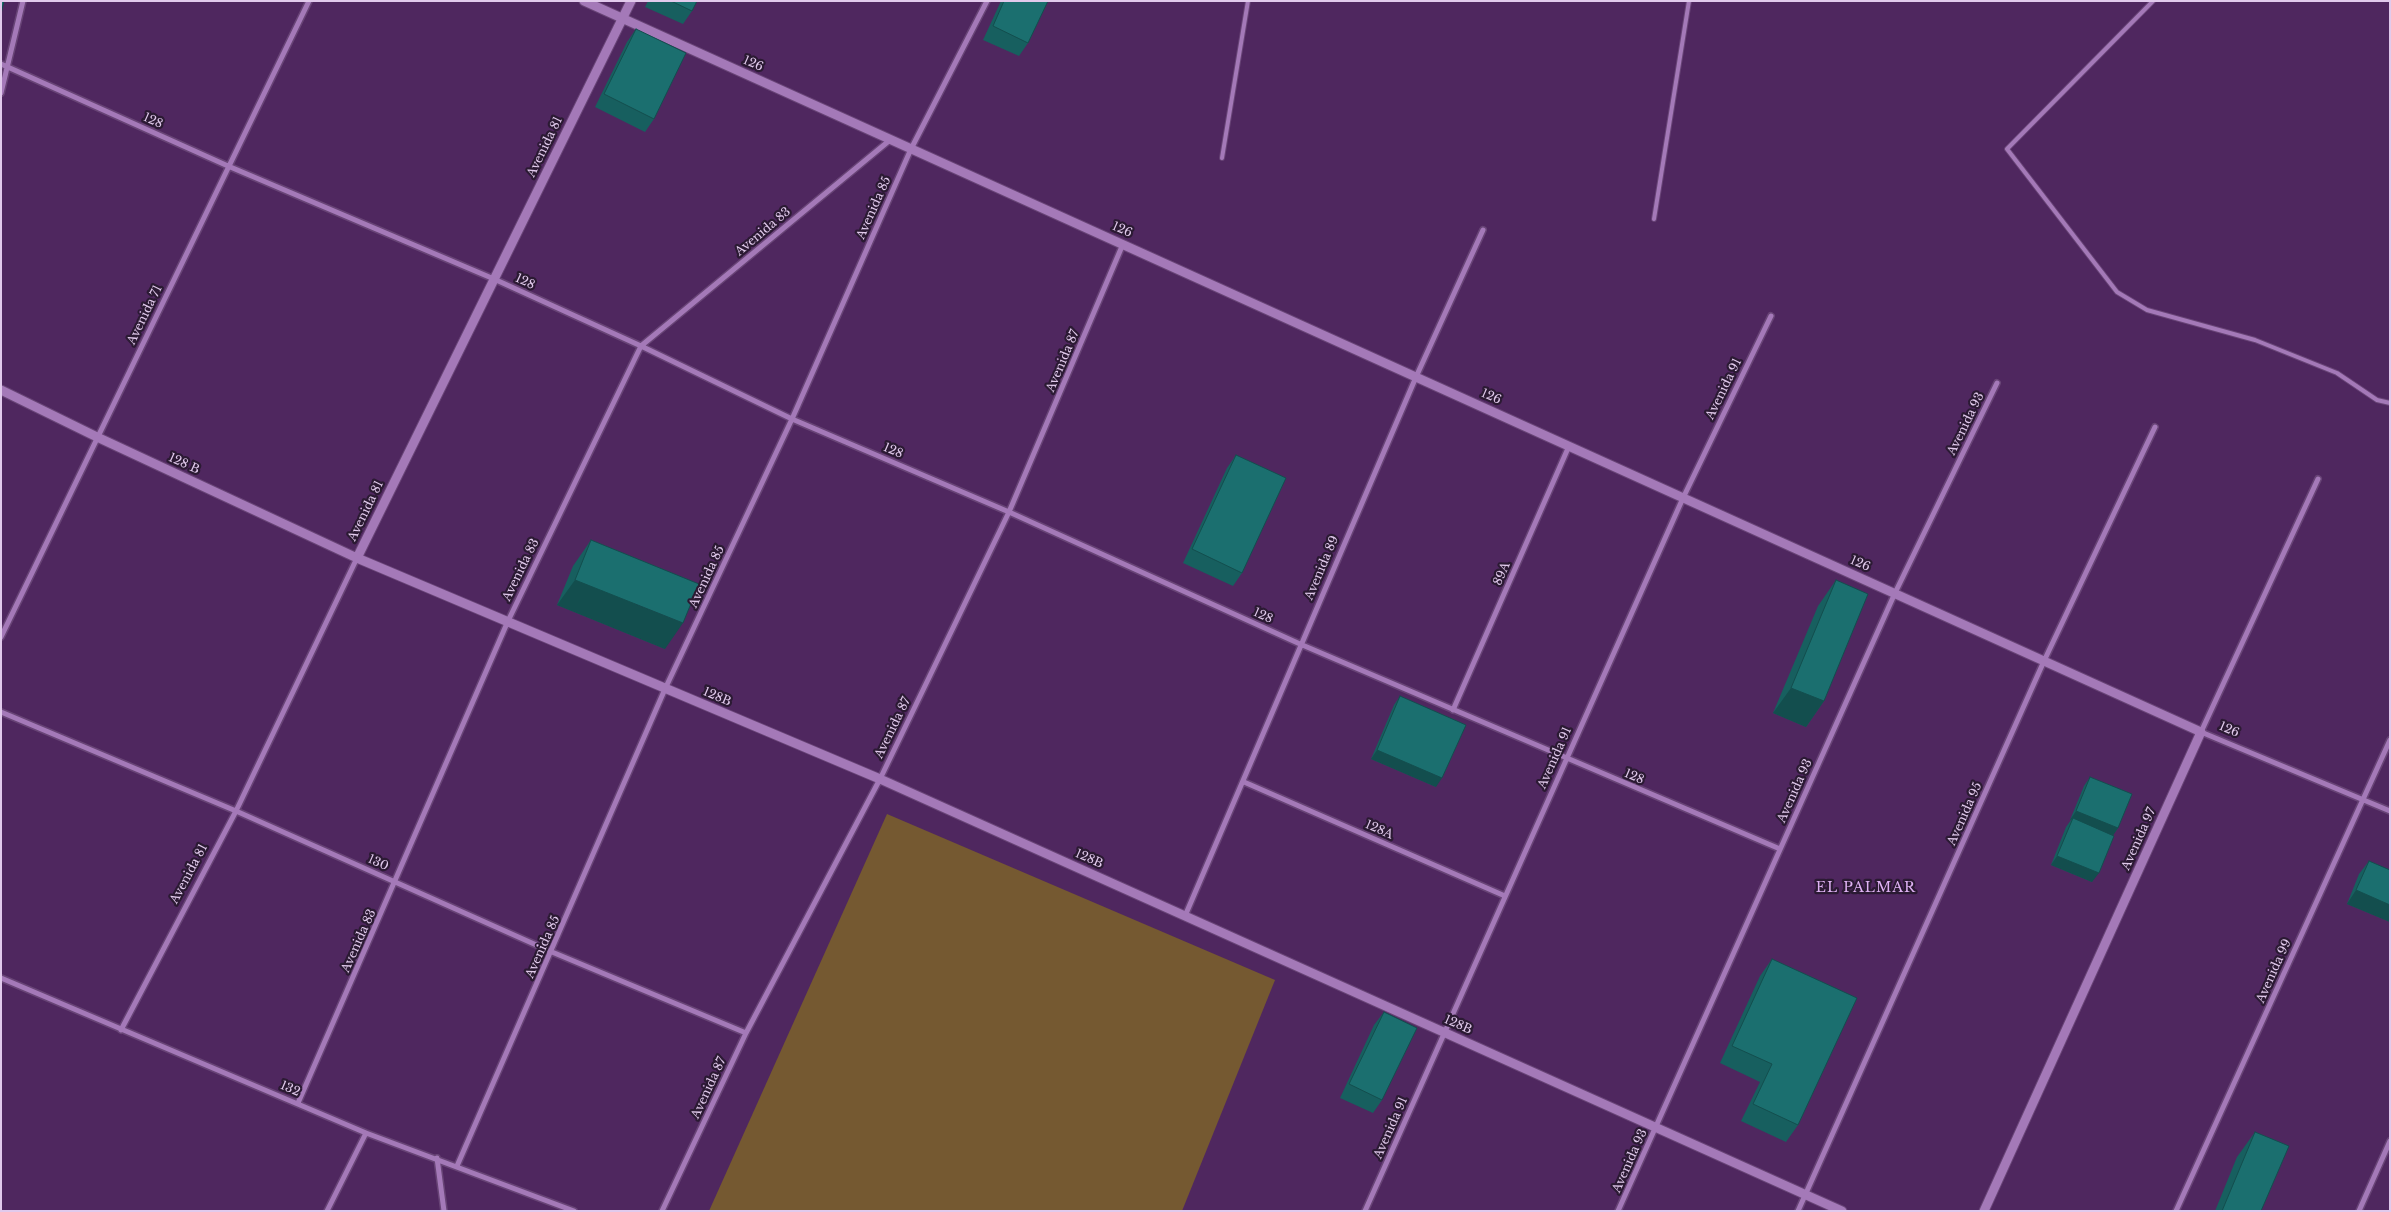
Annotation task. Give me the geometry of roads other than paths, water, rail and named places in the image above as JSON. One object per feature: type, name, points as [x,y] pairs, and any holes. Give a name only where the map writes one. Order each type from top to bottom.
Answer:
[{"type":"street","points":[[1,93],[23,1]]},
{"type":"street","name":"Avenida 71","points":[[1,637],[308,1]]},
{"type":"street","name":"126","points":[[584,1],[2201,732],[2390,812]]},
{"type":"street","name":"Avenida 81","points":[[121,1030],[236,811],[357,558],[631,1]]},
{"type":"street","name":"Avenida 85","points":[[457,1166],[552,952],[665,689],[792,420],[911,149],[987,1]]},
{"type":"street","name":"128","points":[[1,64],[228,166],[494,279],[641,346],[792,420],[1009,512],[1300,644],[1780,849]]},
{"type":"street","name":"Avenida 83","points":[[298,1103],[396,882],[508,621],[641,346],[890,140]]},
{"type":"street","name":"Avenida 89","points":[[1185,916],[1244,782],[1300,644],[1416,377],[1483,230]]},
{"type":"street","name":"Avenida 87","points":[[662,1211],[746,1033],[880,778],[1009,512],[1123,244]]},
{"type":"street","name":"Avenida 91","points":[[1365,1211],[1443,1032],[1683,498],[1771,316]]},
{"type":"street","name":"Avenida 93","points":[[1618,1211],[1894,593],[1997,383]]},
{"type":"street","name":"128 B","points":[[1,390],[96,438],[357,558]]},
{"type":"street","name":"Avenida 95","points":[[1798,1211],[2044,661],[2155,427]]},
{"type":"street","name":"89A","points":[[1453,710],[1569,446]]},
{"type":"street","name":"Avenida 97","points":[[1984,1211],[2318,479]]},
{"type":"street","name":"128B","points":[[357,558],[880,778],[1443,1032],[1806,1193]]},
{"type":"street","name":"130","points":[[1,712],[236,811],[552,952],[746,1033]]},
{"type":"street","name":"Avenida 99","points":[[2176,1211],[2390,740]]},
{"type":"street","name":"128A","points":[[1244,782],[1505,896]]},
{"type":"street","name":"132","points":[[1,978],[366,1133],[437,1158],[574,1211]]},
{"type":"street","points":[[327,1211],[366,1133]]},
{"type":"street","points":[[2360,1211],[2390,1141]]},
{"type":"street","points":[[437,1158],[444,1211]]},
{"type":"street","points":[[1806,1193],[1842,1211]]},
{"type":"lane","points":[[1222,158],[1248,1]]},
{"type":"lane","points":[[1654,219],[1689,1]]},
{"type":"lane","points":[[2153,1],[2006,149],[2116,292],[2147,310],[2255,340],[2338,374],[2377,400],[2390,403]]},
{"type":"district","name":"EL PALMAR","points":[[1866,888]]}]
